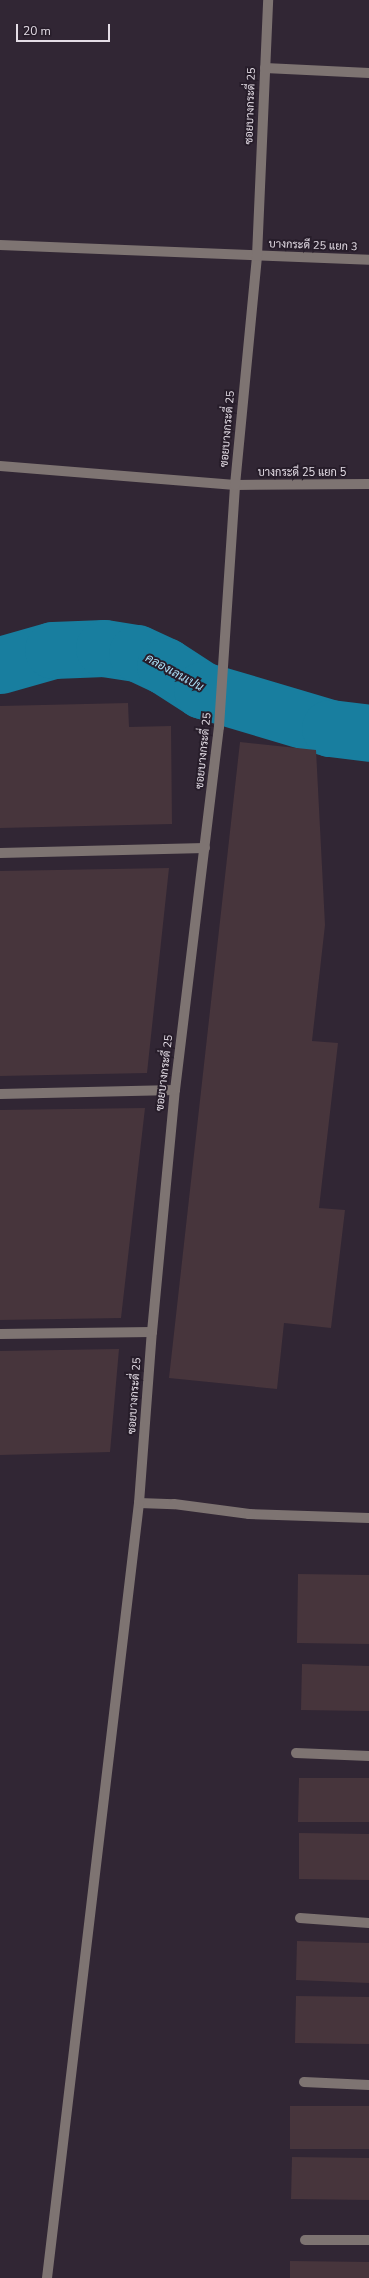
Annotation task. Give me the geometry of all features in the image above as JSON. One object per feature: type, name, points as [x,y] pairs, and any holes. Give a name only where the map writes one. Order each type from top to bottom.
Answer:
[{"type":"street","name":"ซอยบางกระดี่ 25","points":[[47,2278],[139,1503],[152,1332],[175,1090],[219,728],[235,485],[257,256],[268,0]]},
{"type":"street","points":[[265,68],[369,73]]},
{"type":"street","name":"บางกระดี 25 แยก 3","points":[[0,245],[369,260]]},
{"type":"street","name":"บางกระดี 25 แยก 5","points":[[0,466],[235,485],[369,484]]},
{"type":"street","points":[[0,853],[205,848]]},
{"type":"street","points":[[0,1094],[175,1090]]},
{"type":"street","points":[[0,1334],[152,1332]]},
{"type":"street","points":[[139,1503],[174,1504],[249,1514],[369,1518]]},
{"type":"street","points":[[296,1753],[369,1756]]},
{"type":"street","points":[[300,1918],[369,1923]]},
{"type":"street","points":[[304,2082],[369,2085]]},
{"type":"street","points":[[305,2240],[369,2240]]},
{"type":"building","points":[[128,703],[129,727],[171,726],[172,824],[0,828],[0,706]]},
{"type":"building","points":[[240,742],[316,750],[325,925],[312,1041],[338,1043],[319,1208],[345,1210],[331,1328],[284,1323],[277,1389],[169,1378]]},
{"type":"building","points":[[169,868],[147,1073],[0,1076],[0,871]]},
{"type":"building","points":[[145,1108],[121,1318],[0,1320],[0,1110]]},
{"type":"building","points":[[119,1349],[110,1452],[0,1455],[0,1351]]},
{"type":"building","points":[[298,1574],[369,1575],[369,1644],[297,1643]]},
{"type":"building","points":[[302,1664],[369,1666],[369,1711],[301,1710]]},
{"type":"building","points":[[299,1778],[369,1778],[369,1822],[298,1822]]},
{"type":"building","points":[[299,1833],[369,1834],[369,1880],[299,1879]]},
{"type":"building","points":[[297,1941],[369,1943],[369,1983],[296,1980]]},
{"type":"building","points":[[296,1996],[369,1997],[369,2044],[295,2043]]},
{"type":"building","points":[[290,2106],[369,2106],[369,2149],[290,2149]]},
{"type":"building","points":[[292,2157],[369,2158],[369,2200],[291,2199]]},
{"type":"building","points":[[290,2261],[369,2262],[369,2278],[290,2278]]},
{"type":"waterway","name":"คลองเลนเปน","points":[[0,665],[53,650],[104,648],[137,653],[165,666],[202,690],[330,728],[369,733]]}]
